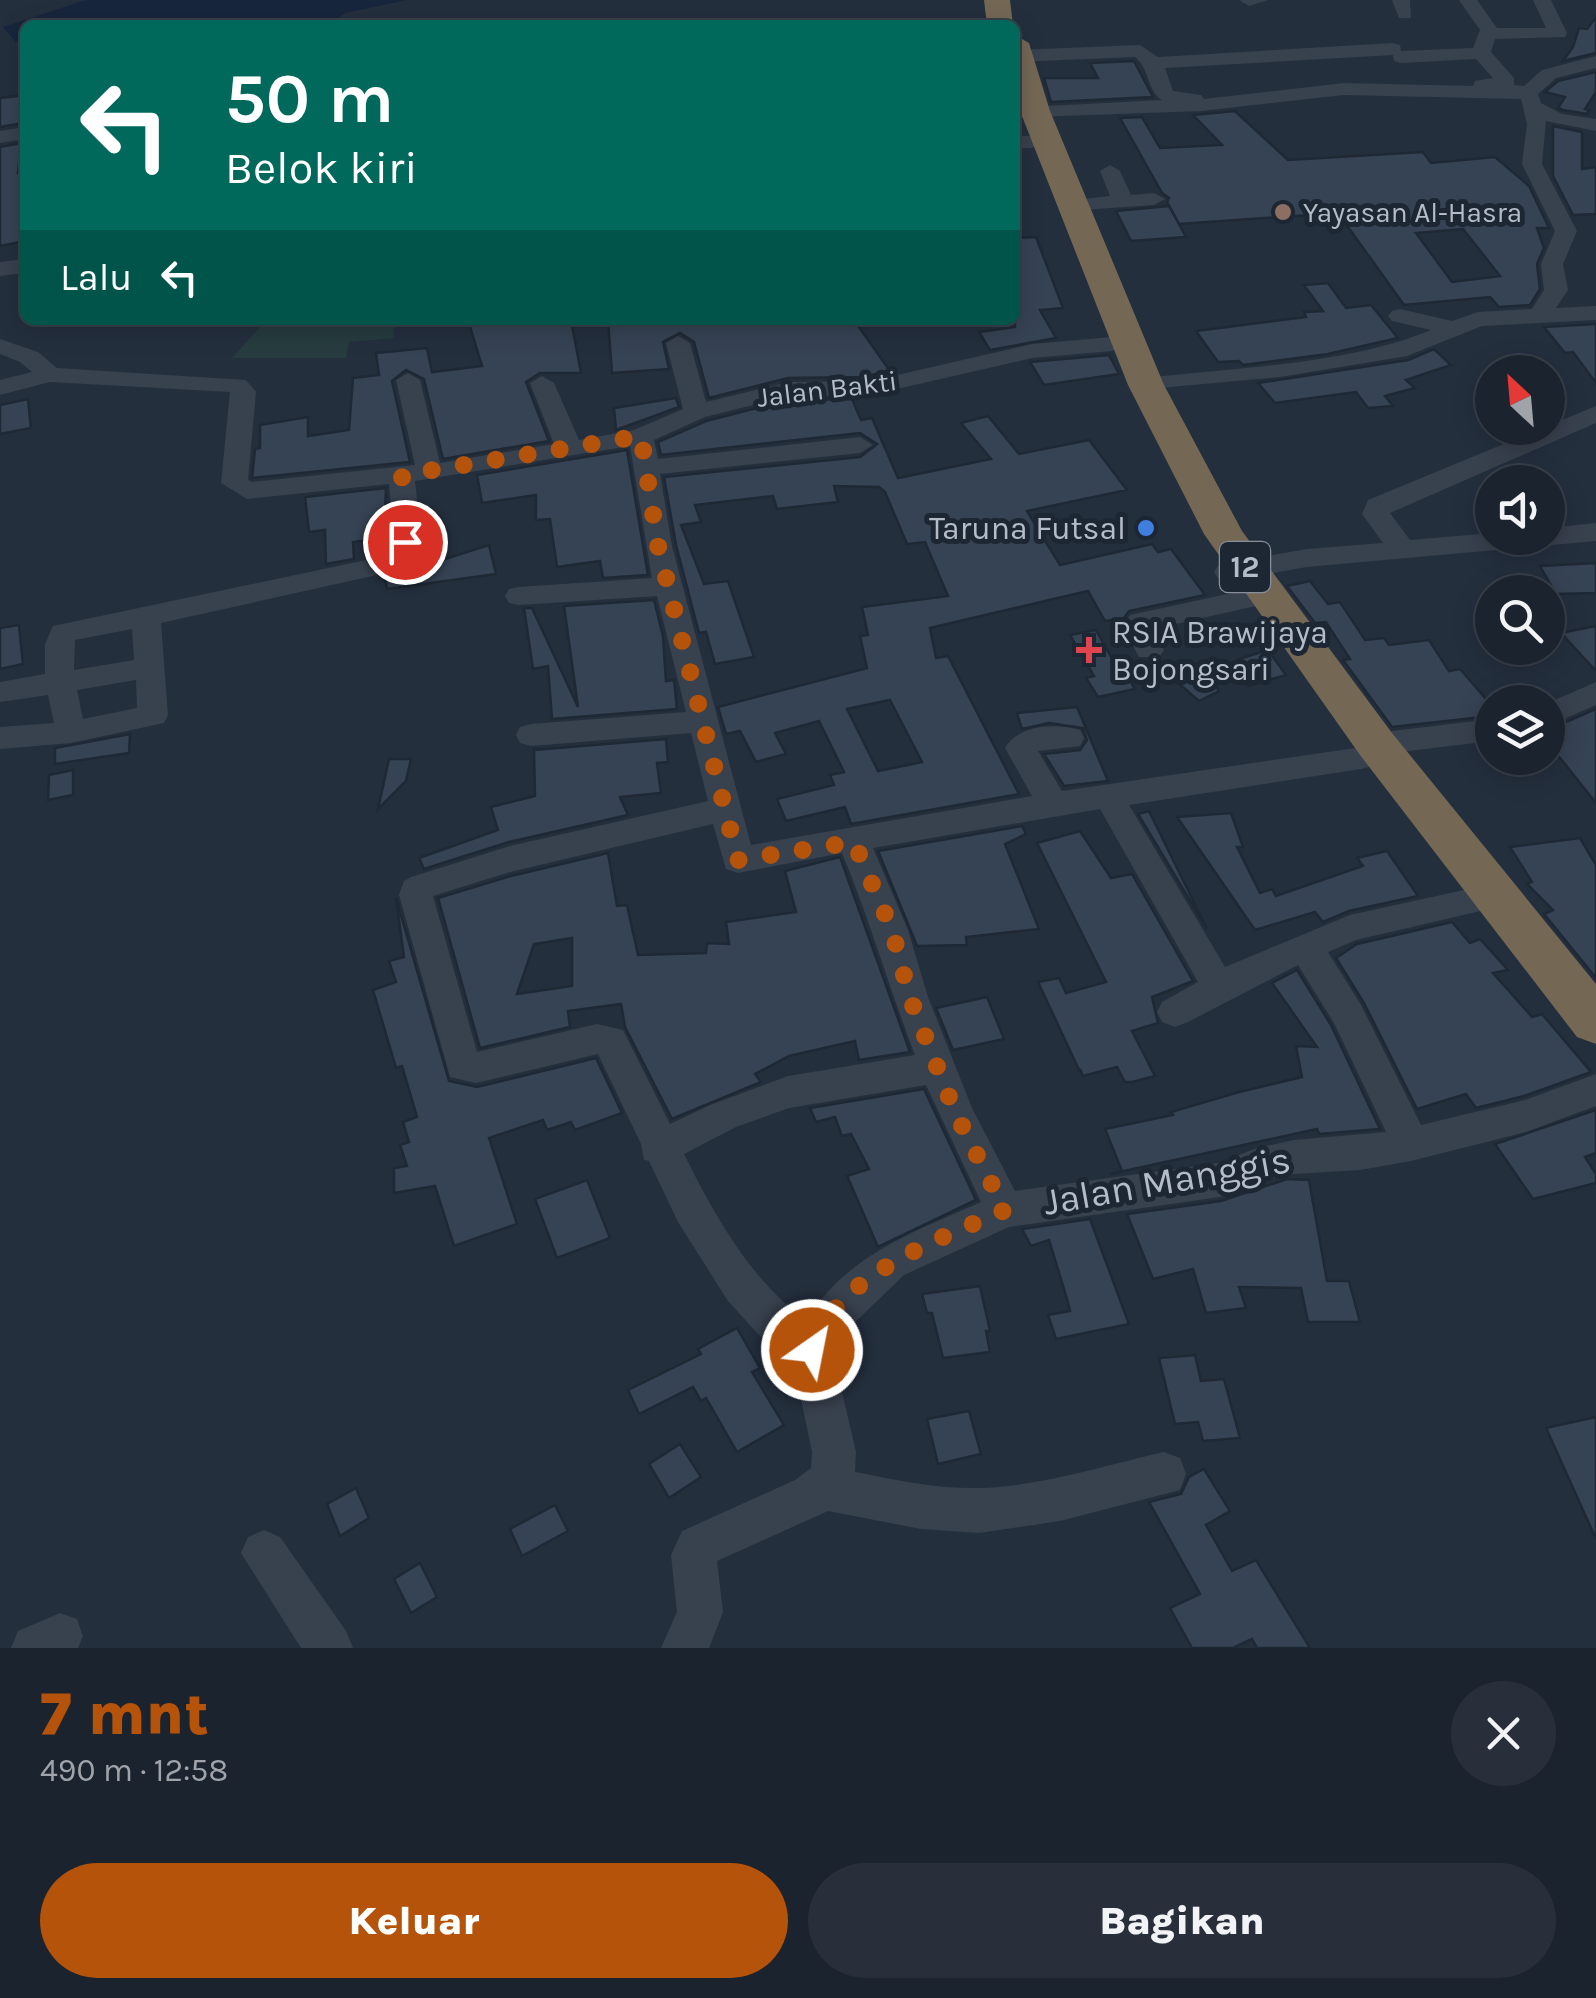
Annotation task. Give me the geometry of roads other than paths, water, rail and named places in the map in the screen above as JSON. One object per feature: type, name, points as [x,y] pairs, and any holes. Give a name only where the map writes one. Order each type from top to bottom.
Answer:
[{"type":"highway","name":"12","points":[[1020,96],[1024,123],[1070,202],[1146,385],[1240,580]]},
{"type":"highway","name":"12","points":[[1070,202],[1112,344],[1172,475],[1240,580],[1369,751],[1473,901],[1585,1013]]},
{"type":"highway","name":"12","points":[[1369,751],[1585,1013],[1596,1062]]},
{"type":"street","points":[[1249,1],[1259,0]]},
{"type":"street","points":[[1020,42],[1144,53],[1154,64],[1162,90],[1178,100],[1334,84],[1506,84],[1468,0]]},
{"type":"street","points":[[1154,64],[1308,54],[1397,53],[1558,33],[1542,0]]},
{"type":"street","points":[[1397,53],[1421,84]]},
{"type":"street","points":[[1308,54],[1334,84]]},
{"type":"street","points":[[1529,100],[1549,74],[1596,62]]},
{"type":"street","points":[[1024,123],[1354,88],[1410,92],[1518,90],[1556,119],[1596,125]]},
{"type":"street","points":[[1529,100],[1537,124],[1532,164],[1566,231],[1552,264],[1556,290],[1540,316]]},
{"type":"street","points":[[1110,171],[1122,198]]},
{"type":"street","points":[[1070,202],[1154,199]]},
{"type":"street","points":[[1146,385],[1280,370],[1407,349],[1478,319],[1596,313]]},
{"type":"street","points":[[1400,316],[1454,329]]},
{"type":"street","points":[[678,343],[696,412]]},
{"type":"street","name":"Jalan Bakti","points":[[50,375],[236,385],[244,392],[234,483],[247,491],[416,473],[569,448],[644,452],[696,412],[789,389],[871,388],[1032,350],[1112,344]]},
{"type":"street","points":[[0,346],[29,356],[50,375]]},
{"type":"street","points":[[0,388],[50,375]]},
{"type":"street","points":[[71,732],[62,683],[60,640],[64,633],[385,565],[400,555],[416,473],[408,380]]},
{"type":"street","points":[[542,383],[569,448]]},
{"type":"street","points":[[1404,550],[1376,514],[1378,506],[1596,414]]},
{"type":"street","points":[[860,445],[644,452],[658,546],[738,860],[1475,733]]},
{"type":"street","points":[[1565,535],[1596,532]]},
{"type":"street","points":[[1149,650],[1140,622],[1240,580],[1404,550],[1475,543]]},
{"type":"street","points":[[518,596],[671,586]]},
{"type":"street","points":[[0,738],[71,732],[150,716],[146,617]]},
{"type":"street","points":[[0,692],[149,668]]},
{"type":"street","points":[[1565,707],[1596,692]]},
{"type":"street","points":[[531,735],[702,721]]},
{"type":"street","points":[[1053,804],[1022,748],[1030,740],[1069,738]]},
{"type":"street","points":[[1110,797],[1180,926],[1220,988]]},
{"type":"street","points":[[684,1648],[700,1612],[695,1566],[698,1547],[824,1488],[832,1479],[834,1452],[812,1350],[785,1333],[739,1280],[698,1221],[606,1039],[476,1068],[463,1066],[416,890],[510,859],[726,810]]},
{"type":"street","points":[[854,842],[892,930],[910,998],[955,1112],[1005,1210]]},
{"type":"street","points":[[1175,1012],[1305,946],[1350,928],[1473,901]]},
{"type":"street","points":[[1305,946],[1348,1015],[1411,1144]]},
{"type":"street","points":[[658,1148],[723,1116],[788,1092],[938,1066]]},
{"type":"street","name":"Jalan Manggis","points":[[812,1350],[831,1317],[879,1270],[1005,1210],[1220,1180],[1257,1165],[1294,1157],[1360,1153],[1411,1144],[1526,1116],[1596,1090]]},
{"type":"street","points":[[824,1488],[952,1510],[984,1509],[1164,1474]]},
{"type":"street","points":[[264,1553],[329,1648]]},
{"type":"water","points":[[86,0],[407,0],[345,13],[335,20],[25,20]]},
{"type":"water","points":[[20,21],[20,41],[16,42],[3,27]]},
{"type":"place","name":"Yayasan Al-Hasra","points":[[1283,212]]},
{"type":"place","name":"Taruna Futsal","points":[[1146,528]]},
{"type":"place","name":"RSIA Brawijaya Bojongsari","points":[[1089,650]]}]
